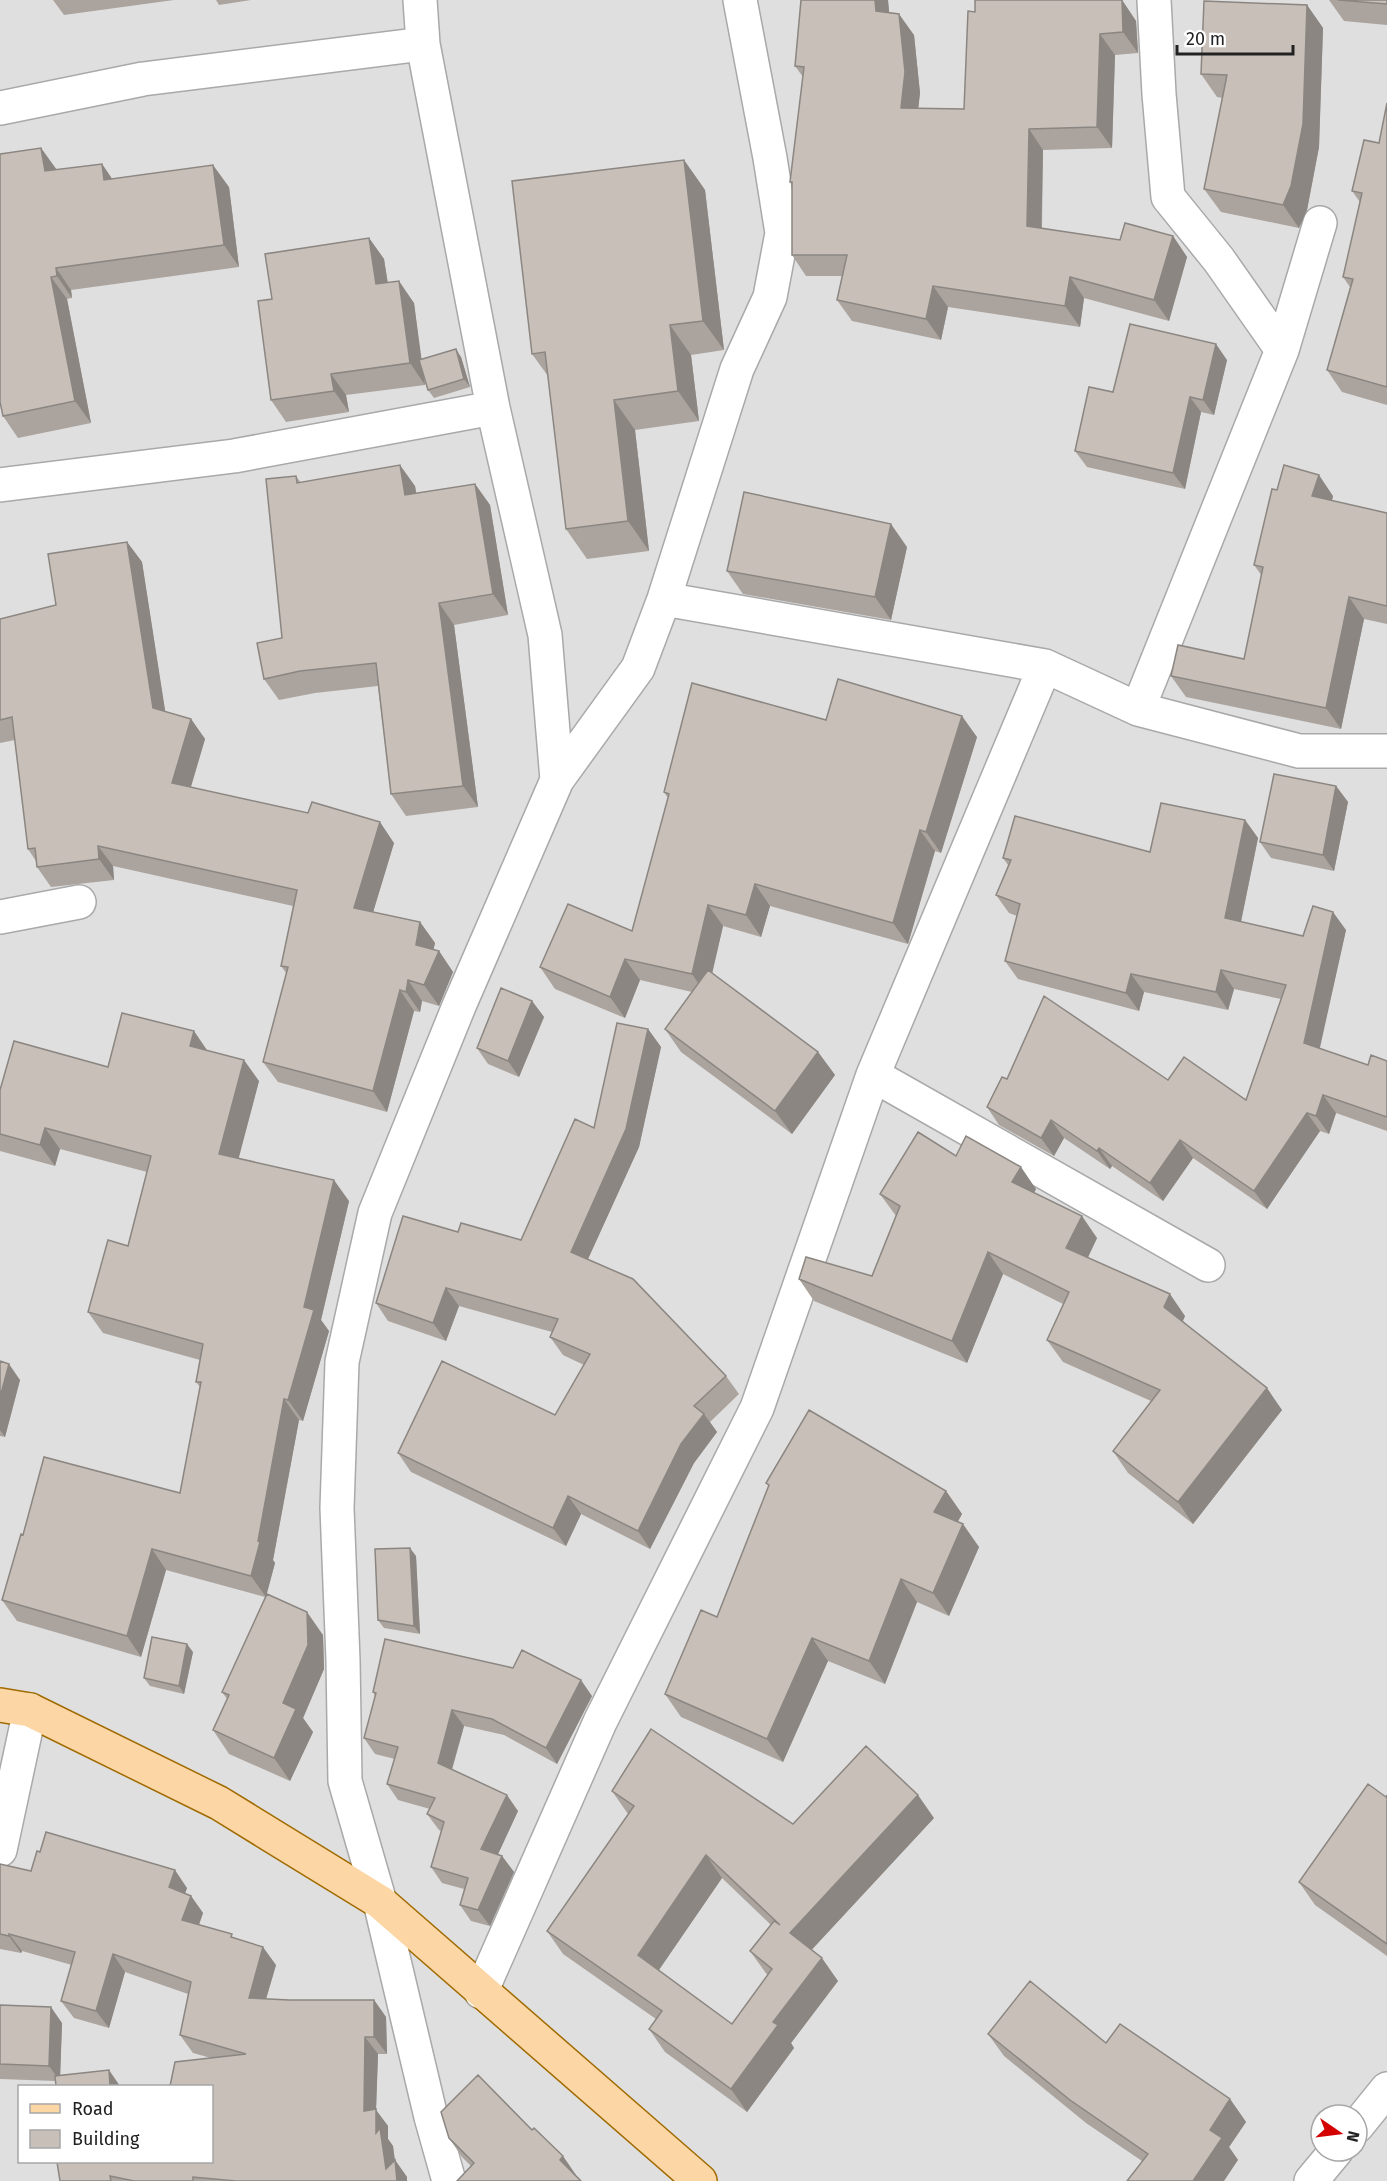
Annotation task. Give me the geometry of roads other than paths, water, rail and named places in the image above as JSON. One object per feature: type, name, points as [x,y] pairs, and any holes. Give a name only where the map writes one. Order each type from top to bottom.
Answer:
[{"type":"main road","points":[[15,1708],[219,1803],[380,1902],[700,2181]]},
{"type":"street","points":[[420,0],[423,44],[494,408],[545,635],[557,780]]},
{"type":"street","points":[[449,2181],[431,2117],[380,1902],[345,1781],[337,1508],[342,1362],[375,1213],[459,1006],[557,780],[638,668],[664,599],[737,369],[770,297],[782,233],[740,0]]},
{"type":"street","points":[[1154,0],[1168,197],[1219,261],[1282,350]]},
{"type":"street","points":[[0,108],[143,79],[423,44]]},
{"type":"street","points":[[1138,709],[1282,350],[1320,222]]},
{"type":"street","points":[[0,485],[234,456],[494,408]]},
{"type":"street","points":[[664,599],[1046,666],[1138,709],[1299,751],[1387,751]]},
{"type":"street","points":[[481,1992],[600,1722],[757,1408],[873,1075],[1046,666]]},
{"type":"street","points":[[0,917],[79,902]]},
{"type":"street","points":[[873,1075],[1208,1265]]},
{"type":"street","points":[[0,1850],[15,1708]]},
{"type":"street","points":[[1369,2111],[1387,2089]]},
{"type":"street","points":[[1311,2181],[1326,2163]]}]
